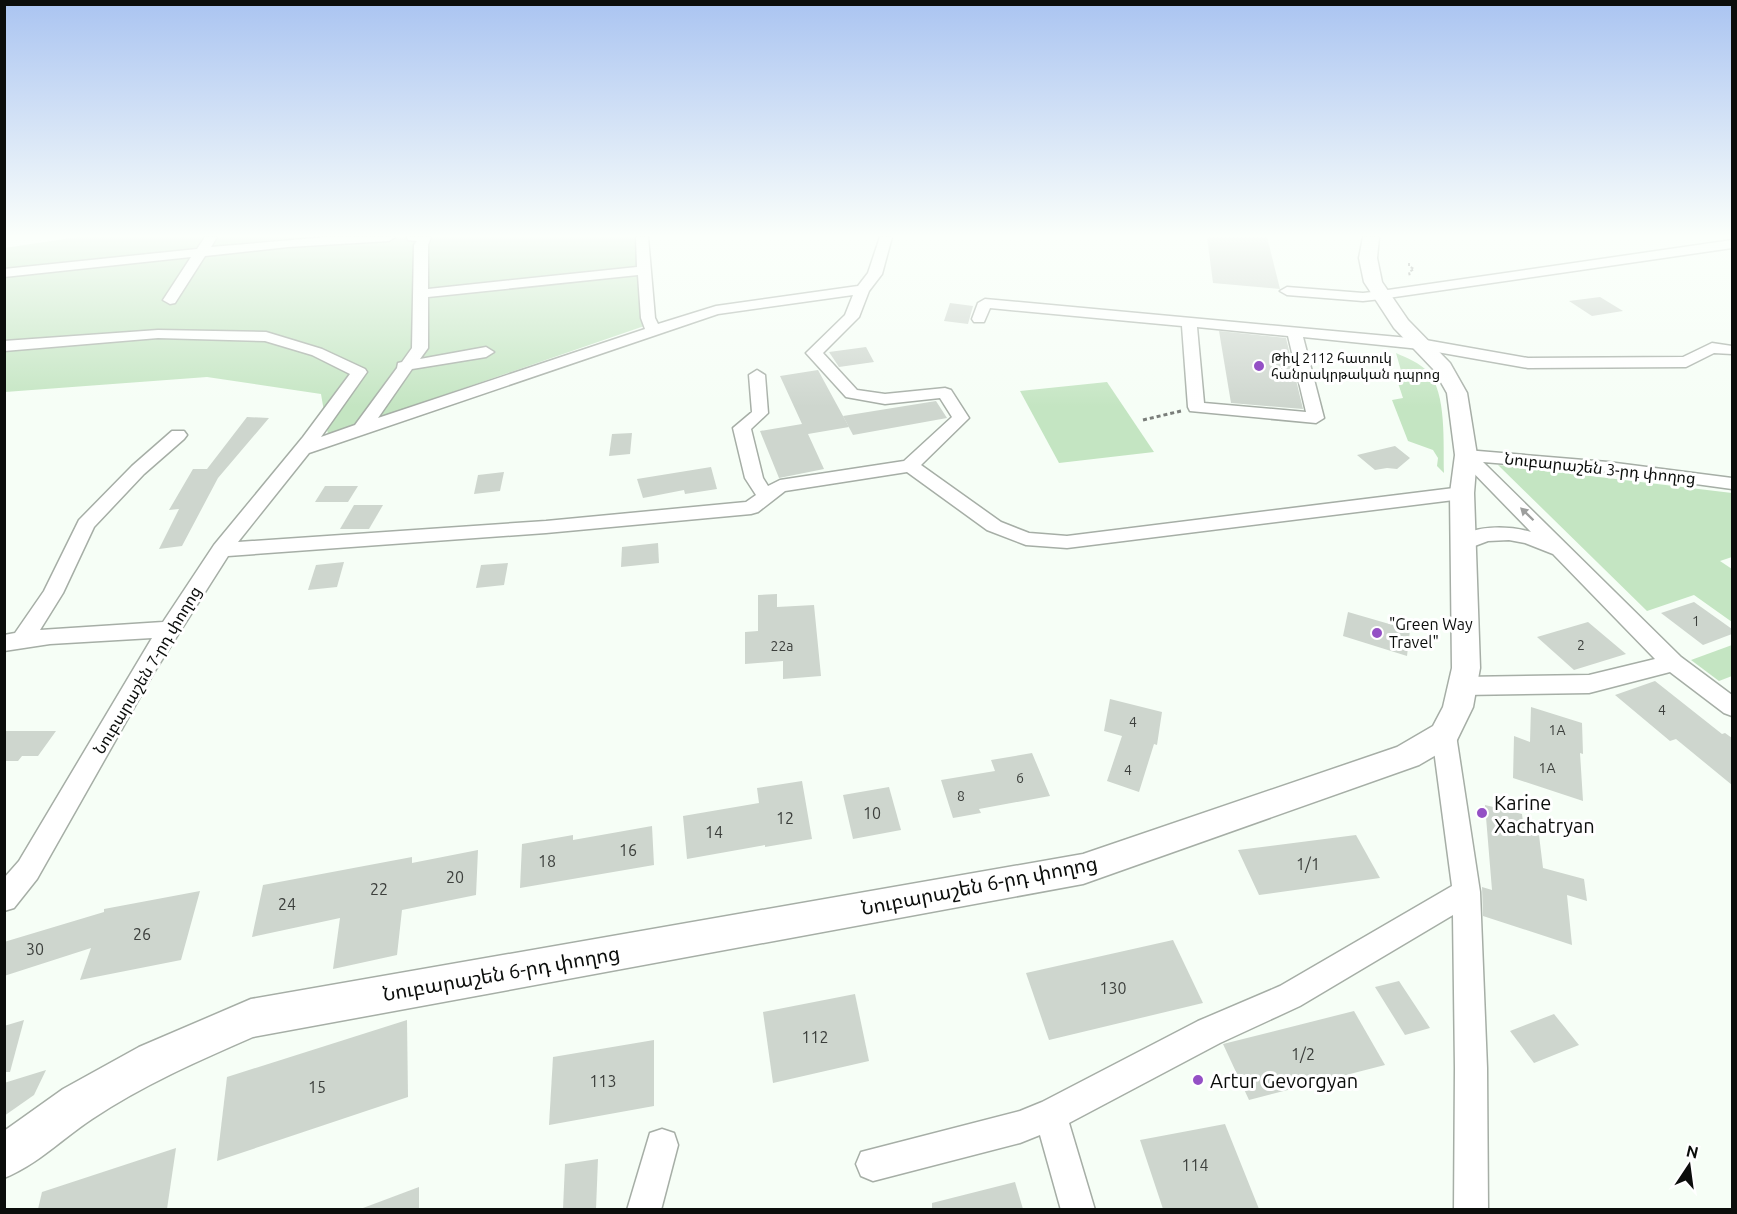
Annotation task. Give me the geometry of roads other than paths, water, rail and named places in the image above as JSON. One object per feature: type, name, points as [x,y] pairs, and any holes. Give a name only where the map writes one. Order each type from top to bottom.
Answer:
[{"type":"main road","points":[[1381,295],[1401,324],[1443,367],[1457,393],[1466,454],[1462,492],[1466,669],[1458,707],[1444,735]]},
{"type":"main road","name":"Նուբարաշեն 6-րդ փողոց","points":[[4,1158],[78,1104],[153,1062],[251,1018],[1083,869],[1408,756],[1444,735]]},
{"type":"street","points":[[170,300],[174,294]]},
{"type":"street","points":[[362,429],[404,366],[420,348],[420,294],[423,294]]},
{"type":"street","points":[[647,294],[648,318],[654,331]]},
{"type":"street","points":[[302,449],[716,310],[835,294]]},
{"type":"street","points":[[222,550],[546,527],[751,508],[780,486],[910,466],[961,418],[945,393],[885,399],[852,394],[814,353],[852,317],[861,294]]},
{"type":"street","points":[[1321,294],[1363,297],[1390,294]]},
{"type":"street","points":[[979,320],[985,303],[1420,344],[1528,363],[1686,362],[1713,348],[1732,350]]},
{"type":"street","points":[[1189,322],[1196,407],[1316,418],[1294,332]]},
{"type":"street","name":"Նուբարաշեն 7-րդ փողոց","points":[[4,346],[158,334],[266,338],[317,352],[359,372],[337,408],[222,550],[169,629],[28,870],[4,898]]},
{"type":"street","points":[[404,366],[486,352]]},
{"type":"street","points":[[757,375],[760,412],[742,428],[753,478],[766,496]]},
{"type":"street","points":[[13,641],[53,593],[86,524],[138,470],[178,435]]},
{"type":"street","points":[[1466,454],[1673,663],[1732,707]]},
{"type":"street","name":"Նուբարաշեն 3-րդ փողոց","points":[[1466,454],[1608,467],[1732,483]]},
{"type":"street","points":[[910,466],[994,526],[1026,539],[1067,542],[1462,492]]},
{"type":"street","points":[[1464,544],[1477,536],[1486,534],[1513,534],[1545,543],[1568,555]]},
{"type":"street","points":[[13,641],[169,629]]},
{"type":"street","points":[[1463,686],[1589,684],[1673,663]]},
{"type":"street","points":[[1444,735],[1466,892],[1471,1068],[1471,1209]]},
{"type":"street","points":[[873,1164],[1020,1127],[1052,1115],[1209,1032],[1290,996],[1466,892]]},
{"type":"street","points":[[1052,1115],[1078,1209]]},
{"type":"street","points":[[644,1209],[662,1145]]},
{"type":"place","name":"Թիվ 2112 հատուկ հանրակրթական դպրոց","points":[[1259,366]]},
{"type":"place","name":"\"Green Way Travel\"","points":[[1377,633]]},
{"type":"place","name":"Karine Xachatryan","points":[[1482,813]]},
{"type":"place","name":"Artur Gevorgyan","points":[[1198,1080]]}]
